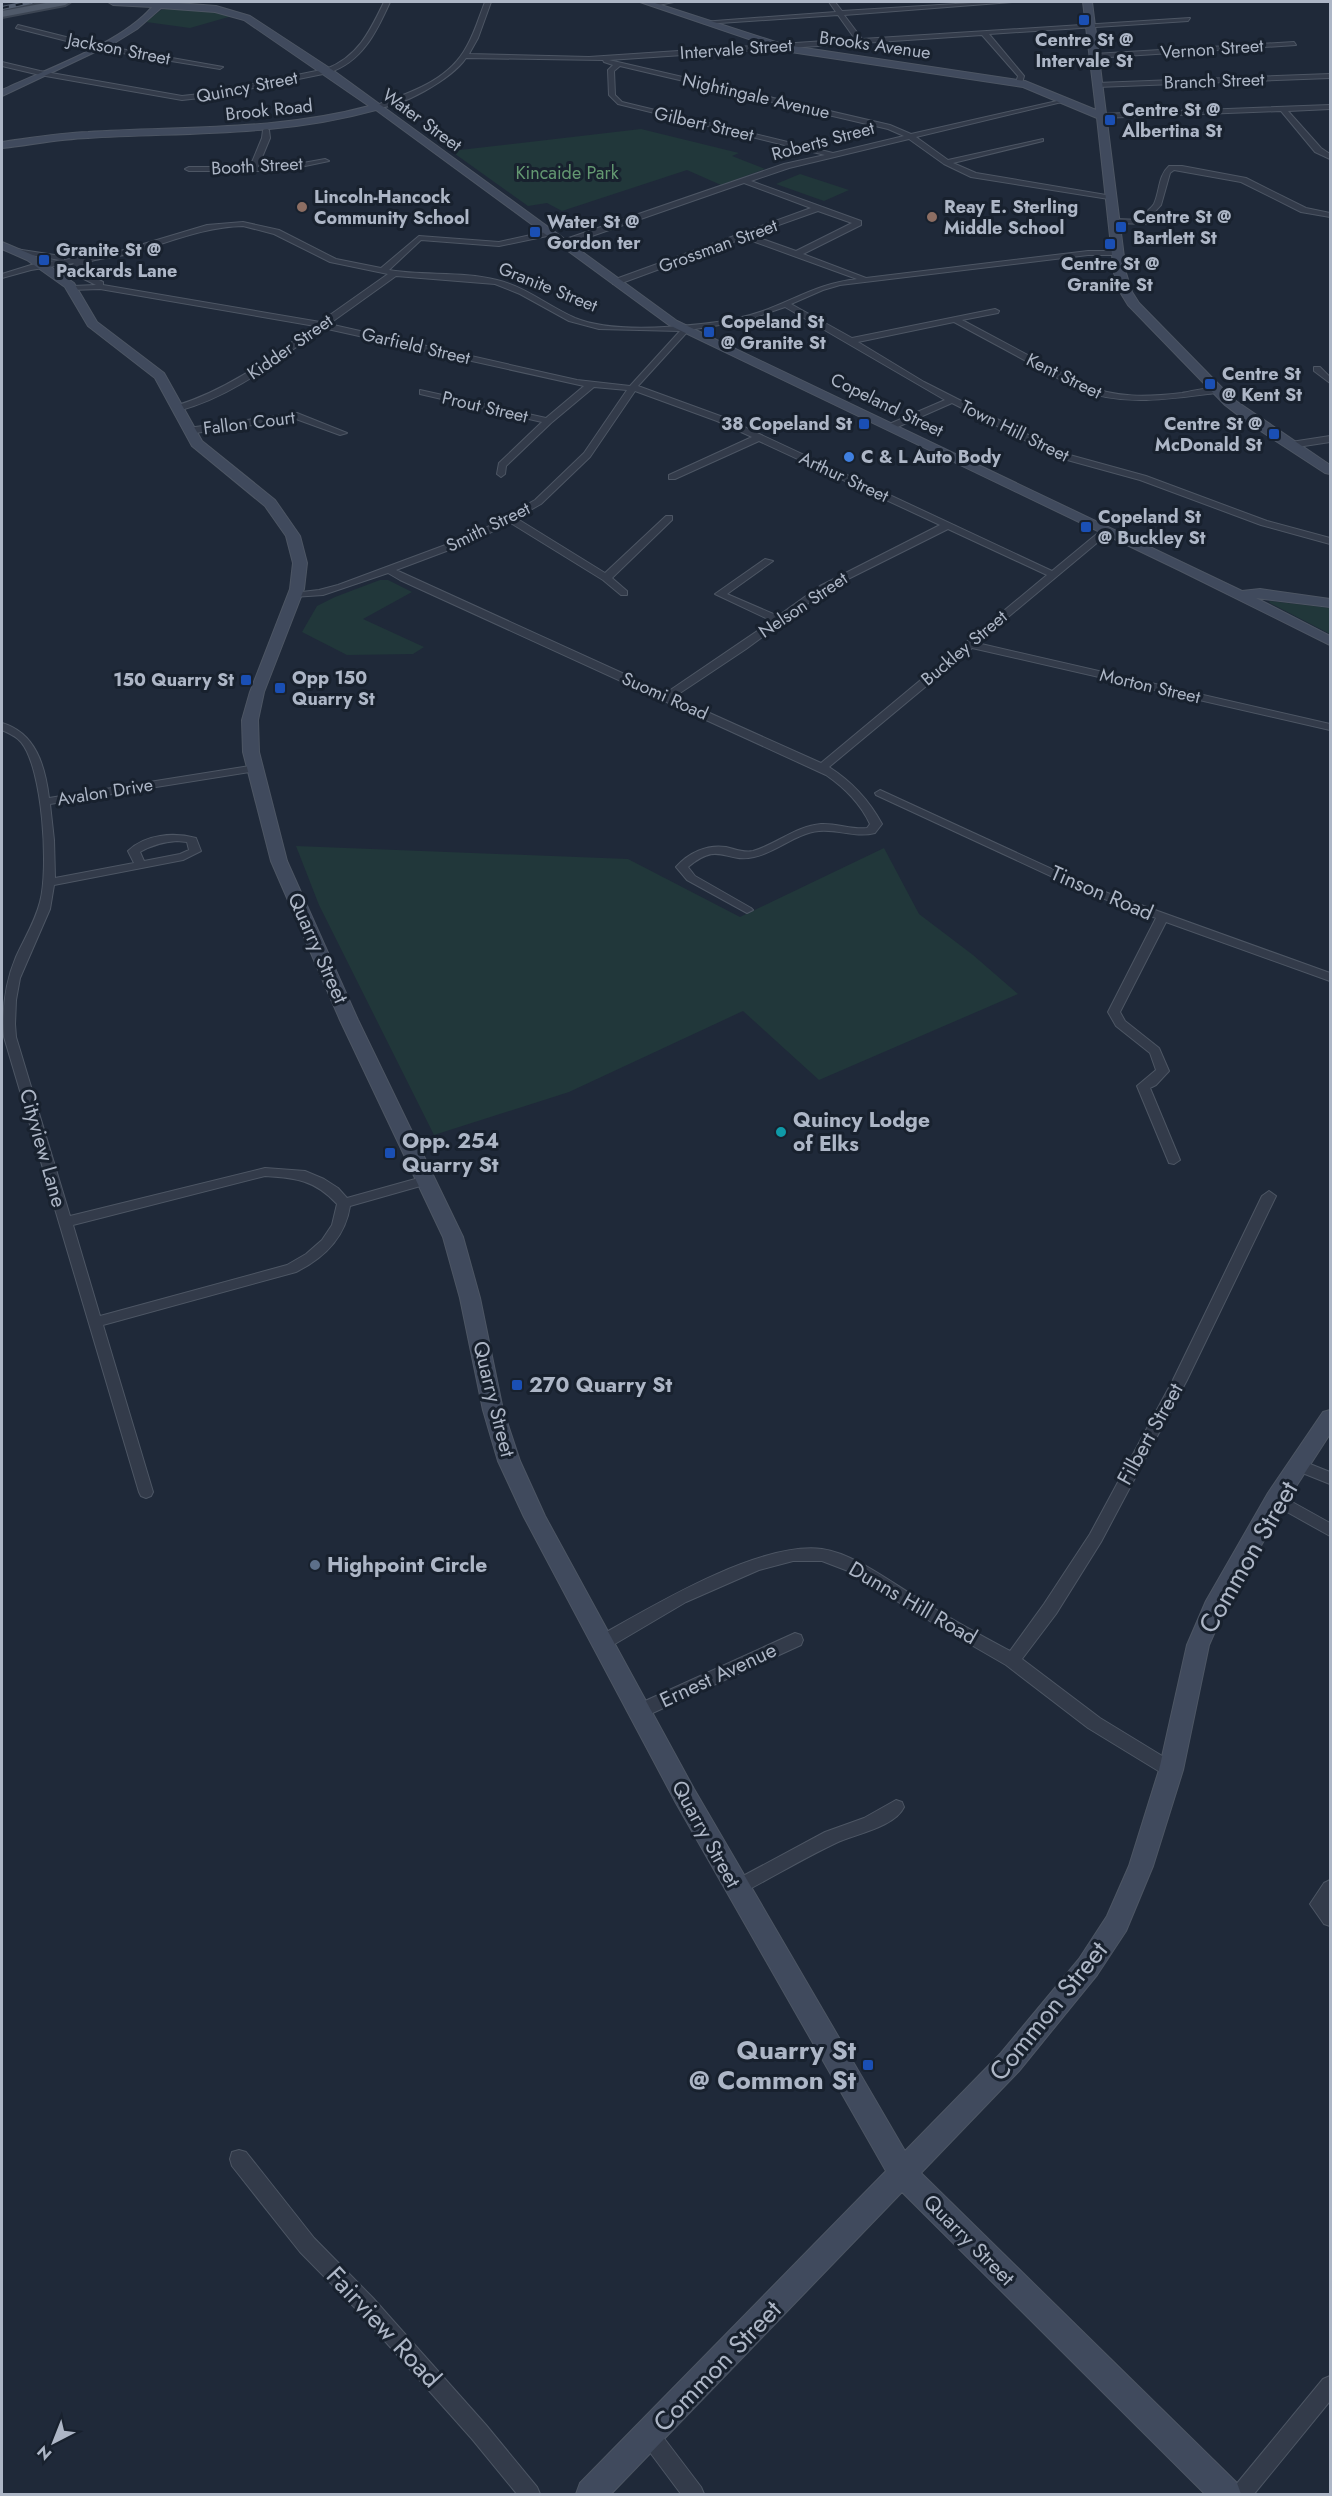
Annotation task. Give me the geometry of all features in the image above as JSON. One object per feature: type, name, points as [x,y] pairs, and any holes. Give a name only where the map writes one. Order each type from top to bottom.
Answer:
[{"type":"main road","points":[[2,14],[51,2]]},
{"type":"main road","points":[[2,14],[65,2]]},
{"type":"main road","name":"Water Street","points":[[113,2],[161,3],[216,9],[240,15],[328,71],[670,321],[686,329]]},
{"type":"main road","points":[[1088,2],[1094,56],[1092,92],[1101,116],[1121,278],[1131,301],[1239,411],[1330,470]]},
{"type":"main road","points":[[2,93],[130,31],[161,3]]},
{"type":"main road","name":"Brooks Avenue","points":[[649,3],[776,46],[1019,83],[1101,116]]},
{"type":"main road","name":"Roberts Street","points":[[1064,100],[1092,92]]},
{"type":"main road","name":"Brook Road","points":[[2,145],[83,135],[266,130],[306,125],[376,107]]},
{"type":"main road","name":"Granite Street","points":[[5,250],[41,266]]},
{"type":"main road","name":"Quarry Street","points":[[41,266],[73,288],[95,327],[160,376],[188,431],[210,455],[265,498],[288,526],[295,541],[300,563],[296,595],[253,705],[250,720],[250,744],[279,861],[349,1020],[453,1237],[470,1298],[493,1410],[509,1461],[535,1517],[602,1643],[736,1888],[902,2173],[1226,2494]]},
{"type":"main road","name":"Copeland Street","points":[[686,329],[1107,530],[1330,641]]},
{"type":"main road","points":[[1243,596],[1260,593],[1330,603]]},
{"type":"main road","name":"Common Street","points":[[591,2494],[650,2436],[1010,2062],[1088,1967],[1117,1923],[1141,1866],[1171,1770],[1198,1645],[1214,1608],[1276,1499],[1330,1418]]},
{"type":"street","name":"Quincy Street","points":[[2,63],[43,73],[185,98],[328,71],[345,64],[362,50],[387,2]]},
{"type":"street","name":"Brook Road","points":[[376,107],[425,89],[450,71],[472,43],[488,2]]},
{"type":"street","points":[[649,3],[670,2]]},
{"type":"street","points":[[831,2],[860,41]]},
{"type":"street","points":[[705,22],[1009,2]]},
{"type":"street","name":"Intervale Street","points":[[464,56],[602,58],[1188,19]]},
{"type":"street","name":"Jackson Street","points":[[18,27],[98,47],[220,67]]},
{"type":"street","points":[[984,33],[1021,76],[1019,83]]},
{"type":"street","name":"Vernon Street","points":[[1094,56],[1294,44]]},
{"type":"street","name":"Nightingale Avenue","points":[[602,58],[617,65],[884,125],[909,136],[961,171],[980,177],[1112,198]]},
{"type":"street","name":"Gilbert Street","points":[[617,65],[611,69],[612,95],[621,104],[832,155]]},
{"type":"street","name":"Branch Street","points":[[1092,92],[1330,76]]},
{"type":"street","name":"Roberts Street","points":[[563,243],[787,166],[1064,100]]},
{"type":"street","points":[[1101,116],[1330,107]]},
{"type":"street","points":[[1283,109],[1318,150],[1330,157]]},
{"type":"street","points":[[253,169],[266,138],[266,130]]},
{"type":"street","points":[[947,162],[1041,140]]},
{"type":"street","name":"Booth Street","points":[[189,170],[285,168],[325,161]]},
{"type":"street","points":[[1115,221],[1145,222],[1146,216],[1157,205],[1167,172],[1178,167],[1247,181],[1304,210],[1330,215]]},
{"type":"street","points":[[744,181],[858,223],[796,254]]},
{"type":"street","name":"Grossman Street","points":[[616,282],[819,208]]},
{"type":"street","name":"Granite Street","points":[[41,266],[131,250],[203,227],[238,224],[276,231],[327,258],[383,271],[499,283],[537,299],[574,321],[588,325],[686,329],[749,317],[785,304],[821,287],[1093,252],[1118,253]]},
{"type":"street","points":[[383,271],[418,238],[499,244],[549,233]]},
{"type":"street","points":[[746,236],[864,280]]},
{"type":"street","points":[[5,250],[51,257],[87,258]]},
{"type":"street","name":"Garfield Street","points":[[87,258],[75,266],[76,272],[90,280],[120,290]]},
{"type":"street","points":[[2,276],[41,266]]},
{"type":"street","name":"Kidder Street","points":[[178,408],[205,400],[247,378],[395,273]]},
{"type":"street","name":"Garfield Street","points":[[73,288],[96,286],[321,325],[591,385],[633,388]]},
{"type":"street","name":"Town Hill Street","points":[[785,304],[952,400],[1070,459],[1143,477],[1264,524],[1330,541]]},
{"type":"street","points":[[852,341],[995,311]]},
{"type":"street","name":"Kent Street","points":[[956,320],[1102,396],[1138,400],[1216,390]]},
{"type":"street","points":[[633,388],[686,329]]},
{"type":"street","points":[[1317,369],[1330,381]]},
{"type":"street","name":"Prout Street","points":[[501,474],[502,465],[548,420],[591,385]]},
{"type":"street","name":"Arthur Street","points":[[633,388],[707,414],[1052,574]]},
{"type":"street","name":"Smith Street","points":[[296,595],[331,591],[478,536],[511,519],[538,502],[584,459],[633,388]]},
{"type":"street","name":"Prout Street","points":[[423,392],[548,420]]},
{"type":"street","points":[[890,427],[952,400]]},
{"type":"street","name":"Fallon Court","points":[[188,431],[297,416],[343,433]]},
{"type":"street","points":[[672,477],[758,438]]},
{"type":"street","points":[[1290,445],[1330,440]]},
{"type":"street","points":[[606,578],[669,518]]},
{"type":"street","points":[[511,519],[606,578],[624,592]]},
{"type":"street","name":"Nelson Street","points":[[667,697],[831,583],[948,525]]},
{"type":"street","name":"Buckley Street","points":[[822,767],[1107,530]]},
{"type":"street","points":[[768,561],[720,594],[778,620]]},
{"type":"street","name":"Suomi Road","points":[[389,569],[822,767],[839,777],[872,813],[876,824],[871,831],[859,834],[821,827],[804,831],[770,849],[749,855],[711,849],[695,855],[682,867],[691,878],[747,909]]},
{"type":"street","name":"Morton Street","points":[[969,644],[1330,728]]},
{"type":"street","name":"Avalon Drive","points":[[2,726],[24,739],[32,752],[45,802],[256,768]]},
{"type":"street","name":"Tinson Road","points":[[880,793],[1086,889],[1330,977]]},
{"type":"street","name":"Cityview Lane","points":[[45,802],[51,872],[47,899],[12,984],[8,1009],[10,1037],[146,1492]]},
{"type":"street","points":[[49,883],[183,857],[195,851],[192,840],[179,837],[143,844],[134,851],[140,865]]},
{"type":"street","points":[[1162,918],[1114,1012],[1120,1023],[1155,1050],[1163,1071],[1152,1082],[1143,1086],[1174,1160]]},
{"type":"street","points":[[65,1222],[265,1172],[300,1174],[333,1191],[344,1203],[343,1216],[336,1232],[312,1259],[291,1269],[96,1322]]},
{"type":"street","points":[[344,1203],[426,1180]]},
{"type":"street","name":"Filbert Street","points":[[1012,1660],[1050,1609],[1096,1538],[1180,1380],[1269,1196]]},
{"type":"street","points":[[1300,1466],[1330,1478]]},
{"type":"street","points":[[1276,1499],[1330,1530]]},
{"type":"street","name":"Dunns Hill Road","points":[[602,1643],[681,1598],[756,1565],[794,1555],[823,1555],[861,1570],[915,1605],[1012,1660],[1094,1723],[1171,1770]]},
{"type":"street","name":"Ernest Avenue","points":[[640,1711],[795,1640]]},
{"type":"street","points":[[736,1888],[831,1837],[870,1823],[896,1807]]},
{"type":"street","points":[[1330,1888],[1319,1904],[1330,1918]]},
{"type":"street","name":"Fairview Road","points":[[239,2159],[307,2245],[366,2305],[479,2432],[530,2494]]},
{"type":"street","points":[[1242,2494],[1330,2386]]},
{"type":"street","points":[[650,2436],[694,2494]]},
{"type":"green space","points":[[171,8],[232,16],[190,28],[146,22],[161,10]]},
{"type":"green space","name":"Kincaide Park","points":[[641,129],[739,153],[732,156],[765,169],[721,185],[687,170],[562,211],[547,203],[528,206],[451,151]]},
{"type":"green space","points":[[800,174],[849,190],[824,201],[776,184]]},
{"type":"green space","points":[[380,580],[388,580],[412,592],[363,619],[424,647],[413,654],[347,655],[302,632],[317,606]]},
{"type":"green space","points":[[1269,601],[1330,608],[1330,634],[1270,603]]},
{"type":"green space","points":[[296,846],[628,859],[740,917],[884,848],[919,914],[973,955],[1018,994],[819,1080],[743,1011],[569,1092],[434,1135],[319,905]]},
{"type":"railway","points":[[2,8],[31,2]]},
{"type":"place","name":"Centre St @ Intervale St","points":[[1084,20]]},
{"type":"place","name":"Centre St @ Albertina St","points":[[1110,120]]},
{"type":"place","name":"Lincoln-Hancock Community School","points":[[302,207]]},
{"type":"place","name":"Reay E. Sterling Middle School","points":[[932,217]]},
{"type":"place","name":"Centre St @ Bartlett St","points":[[1121,227]]},
{"type":"place","name":"Water St @ Gordon ter","points":[[535,232]]},
{"type":"place","name":"Centre St @ Granite St","points":[[1110,244]]},
{"type":"place","name":"Granite St @ Packards Lane","points":[[44,260]]},
{"type":"place","name":"Copeland St @ Granite St","points":[[709,332]]},
{"type":"place","name":"Centre St @ Kent St","points":[[1210,384]]},
{"type":"place","name":"38 Copeland St","points":[[864,424]]},
{"type":"place","name":"Centre St @ McDonald St","points":[[1274,434]]},
{"type":"place","name":"C & L Auto Body","points":[[849,457]]},
{"type":"place","name":"Copeland St @ Buckley St","points":[[1086,527]]},
{"type":"place","name":"150 Quarry St","points":[[246,680]]},
{"type":"place","name":"Opp 150 Quarry St","points":[[280,688]]},
{"type":"place","name":"Quincy Lodge of Elks","points":[[781,1132]]},
{"type":"place","name":"Opp. 254 Quarry St","points":[[390,1153]]},
{"type":"place","name":"270 Quarry St","points":[[517,1385]]},
{"type":"place","name":"Highpoint Circle","points":[[315,1565]]},
{"type":"place","name":"Quarry St @ Common St","points":[[868,2065]]}]
